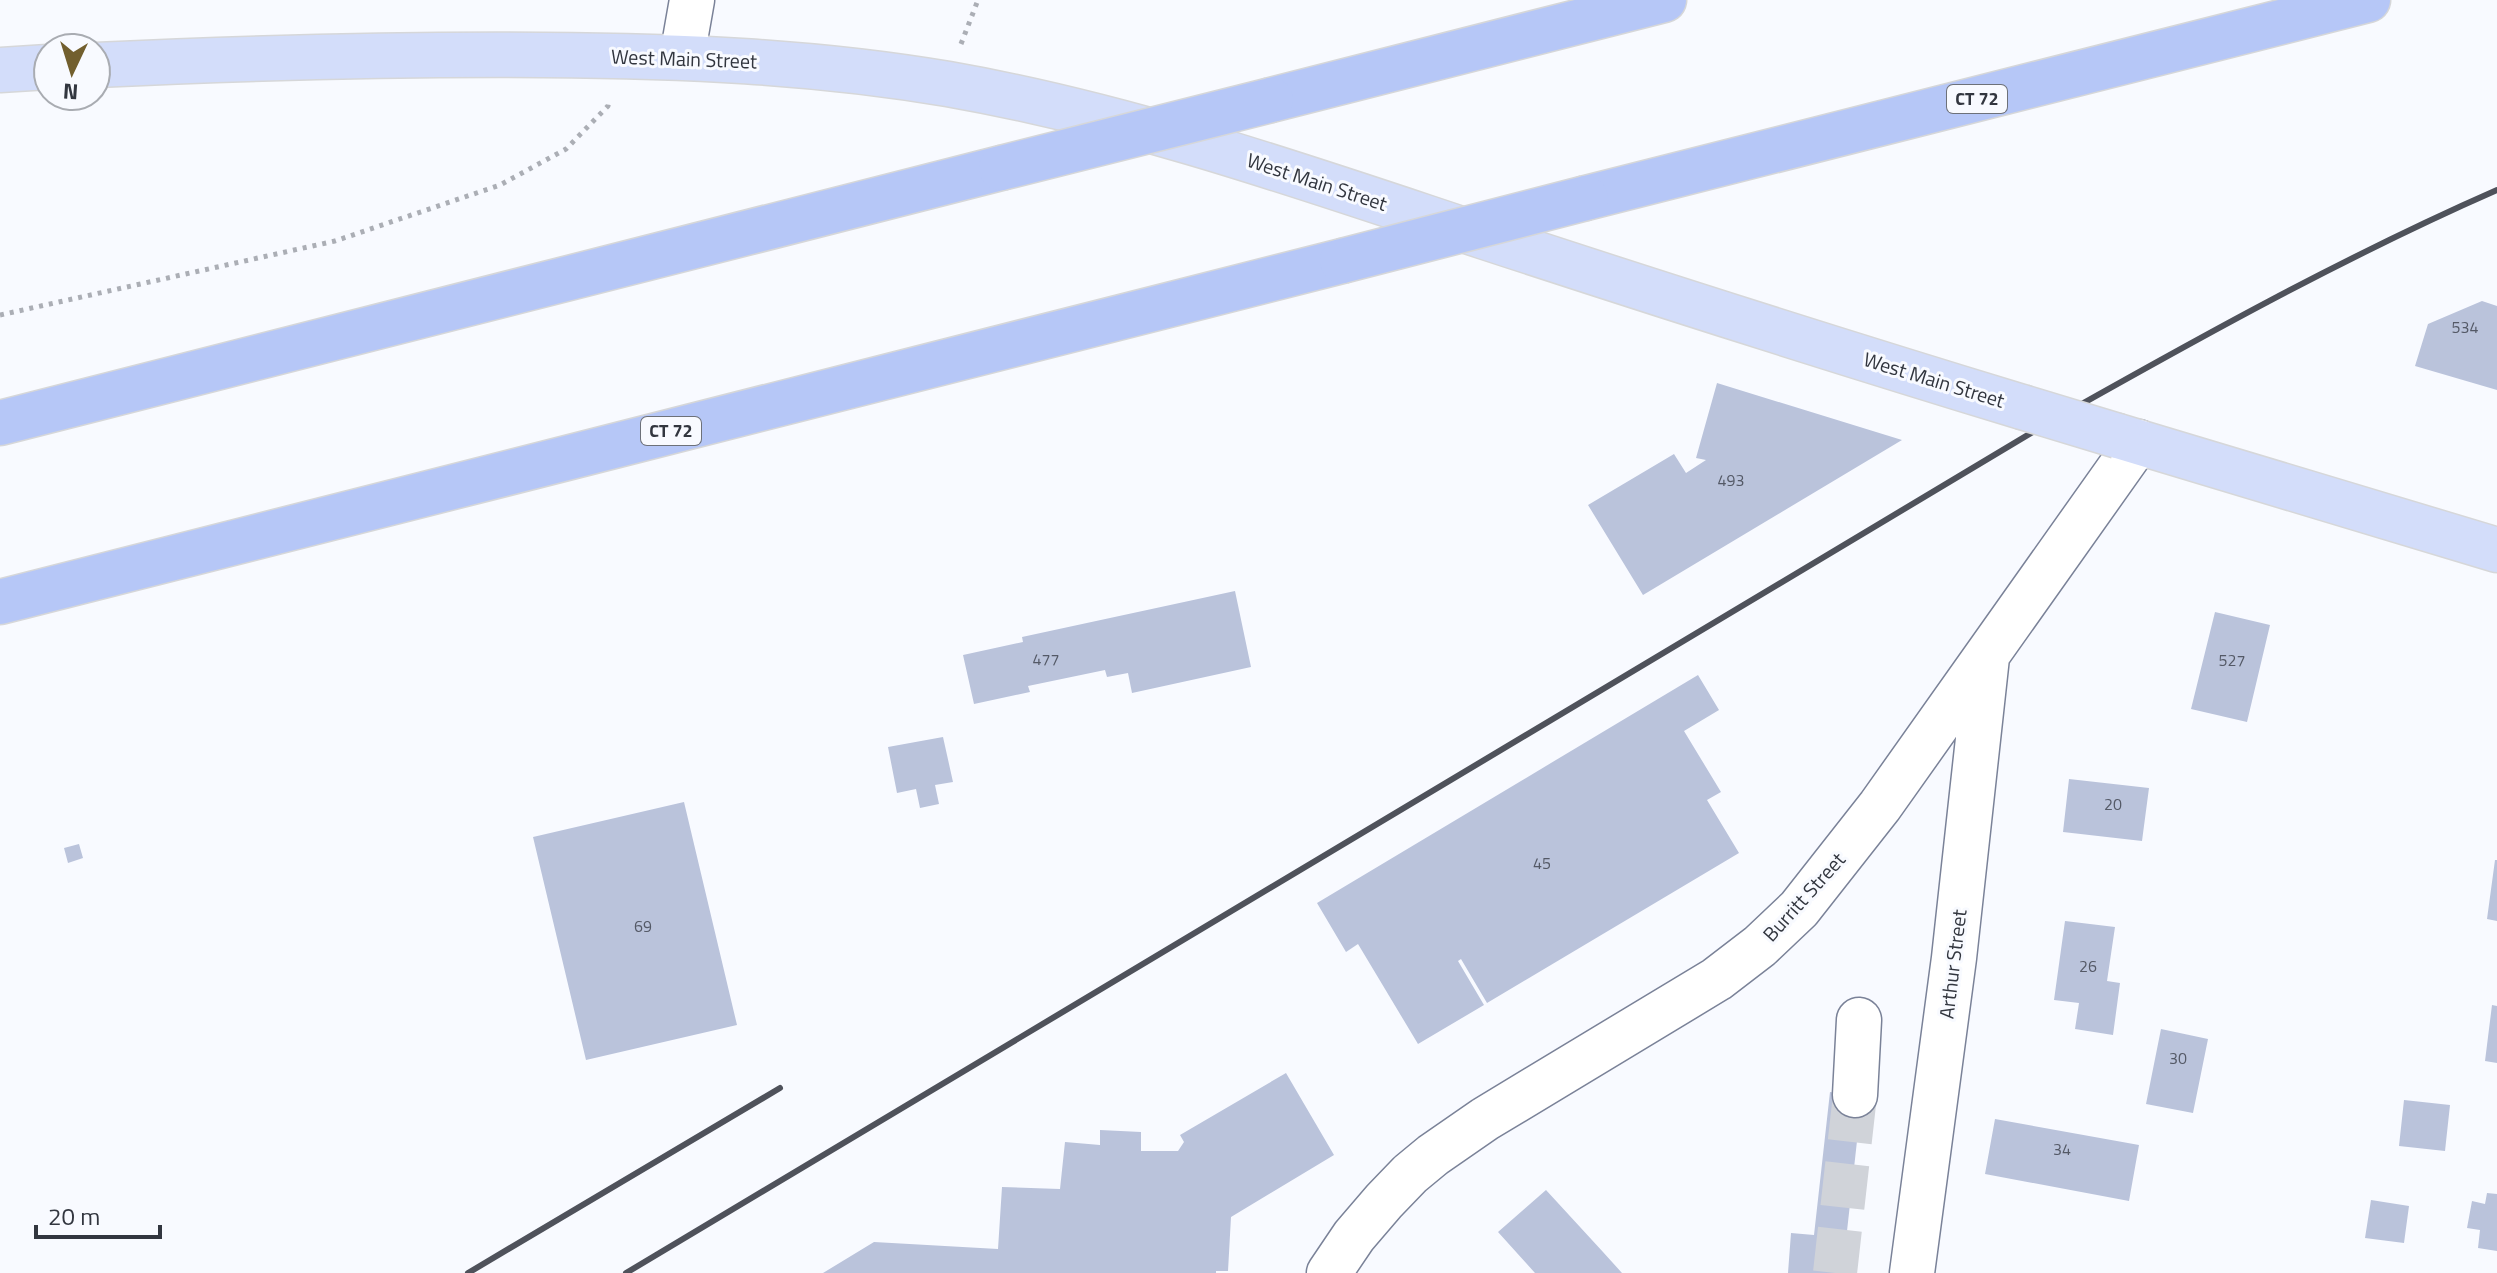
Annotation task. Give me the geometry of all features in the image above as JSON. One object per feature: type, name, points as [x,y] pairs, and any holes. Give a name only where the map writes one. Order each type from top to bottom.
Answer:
[{"type":"highway","points":[[0,423],[1664,0]]},
{"type":"highway","name":"CT 72","points":[[0,602],[2368,0]]},
{"type":"main road","name":"West Main Street","points":[[112,64],[372,55],[682,57],[794,63],[894,76],[1005,96],[1109,120],[1261,164],[1736,319],[2497,550]]},
{"type":"main road","points":[[0,70],[32,68]]},
{"type":"street","points":[[682,57],[692,0]]},
{"type":"street","name":"Burritt Street","points":[[1329,1273],[1354,1236],[1384,1201],[1433,1155],[1513,1102],[1717,979],[1780,928],[1814,892],[1854,841],[1988,654],[2128,439]]},
{"type":"street","name":"Arthur Street","points":[[1912,1273],[1954,958],[1988,654]]},
{"type":"street","points":[[1855,1095],[1859,1020]]},
{"type":"path","points":[[963,38],[978,0]]},
{"type":"path","points":[[0,315],[335,241],[500,185],[566,149],[608,106]]},
{"type":"building","points":[[2482,301],[2497,306],[2497,390],[2415,366],[2428,324]]},
{"type":"building","points":[[1717,383],[1902,440],[1643,595],[1588,505],[1674,454],[1686,473],[1706,460],[1696,458]]},
{"type":"building","points":[[1235,591],[1251,667],[1132,693],[1128,673],[1107,677],[1105,670],[1028,686],[1030,692],[974,704],[963,655],[1023,642],[1022,637]]},
{"type":"building","points":[[2215,612],[2270,625],[2247,722],[2191,709]]},
{"type":"building","points":[[1698,675],[1719,710],[1684,731],[1721,792],[1707,800],[1739,853],[1487,1003],[1461,959],[1458,961],[1484,1005],[1418,1044],[1358,944],[1346,952],[1317,903]]},
{"type":"building","points":[[943,737],[953,782],[935,785],[939,804],[920,808],[916,789],[897,793],[888,747]]},
{"type":"building","points":[[2069,779],[2149,788],[2142,841],[2063,832]]},
{"type":"building","points":[[684,802],[737,1025],[586,1060],[533,837]]},
{"type":"building","points":[[79,844],[83,858],[68,863],[64,848]]},
{"type":"building","points":[[2497,860],[2497,921],[2487,919]]},
{"type":"building","points":[[2065,921],[2115,927],[2107,981],[2120,983],[2113,1035],[2075,1029],[2079,1003],[2054,1000]]},
{"type":"building","points":[[2492,1005],[2497,1006],[2497,1063],[2485,1061]]},
{"type":"building","points":[[2161,1029],[2208,1039],[2193,1113],[2146,1104]]},
{"type":"building","points":[[1286,1073],[1334,1155],[1231,1217],[1228,1271],[823,1273],[874,1242],[998,1249],[1002,1187],[1060,1189],[1065,1142],[1100,1145],[1100,1130],[1141,1132],[1141,1151],[1178,1151],[1184,1142],[1180,1135]]},
{"type":"building","points":[[1830,1092],[1862,1096],[1846,1240],[1842,1239],[1841,1273],[1788,1273],[1791,1233],[1814,1235]]},
{"type":"building","points":[[2404,1100],[2450,1105],[2445,1151],[2399,1146]]},
{"type":"building","points":[[1995,1119],[2139,1145],[2129,1201],[1985,1174]]},
{"type":"building","points":[[1546,1190],[1622,1273],[1535,1273],[1498,1232]]},
{"type":"building","points":[[2487,1193],[2497,1194],[2497,1251],[2478,1248],[2480,1230],[2467,1228],[2472,1201],[2485,1204]]},
{"type":"building","points":[[2371,1200],[2409,1206],[2404,1243],[2365,1238]]},
{"type":"tunnel","points":[[1835,1273],[1855,1095]]},
{"type":"railway","points":[[626,1273],[2048,423],[2326,272],[2497,190]]},
{"type":"railway","points":[[468,1273],[780,1088]]}]
